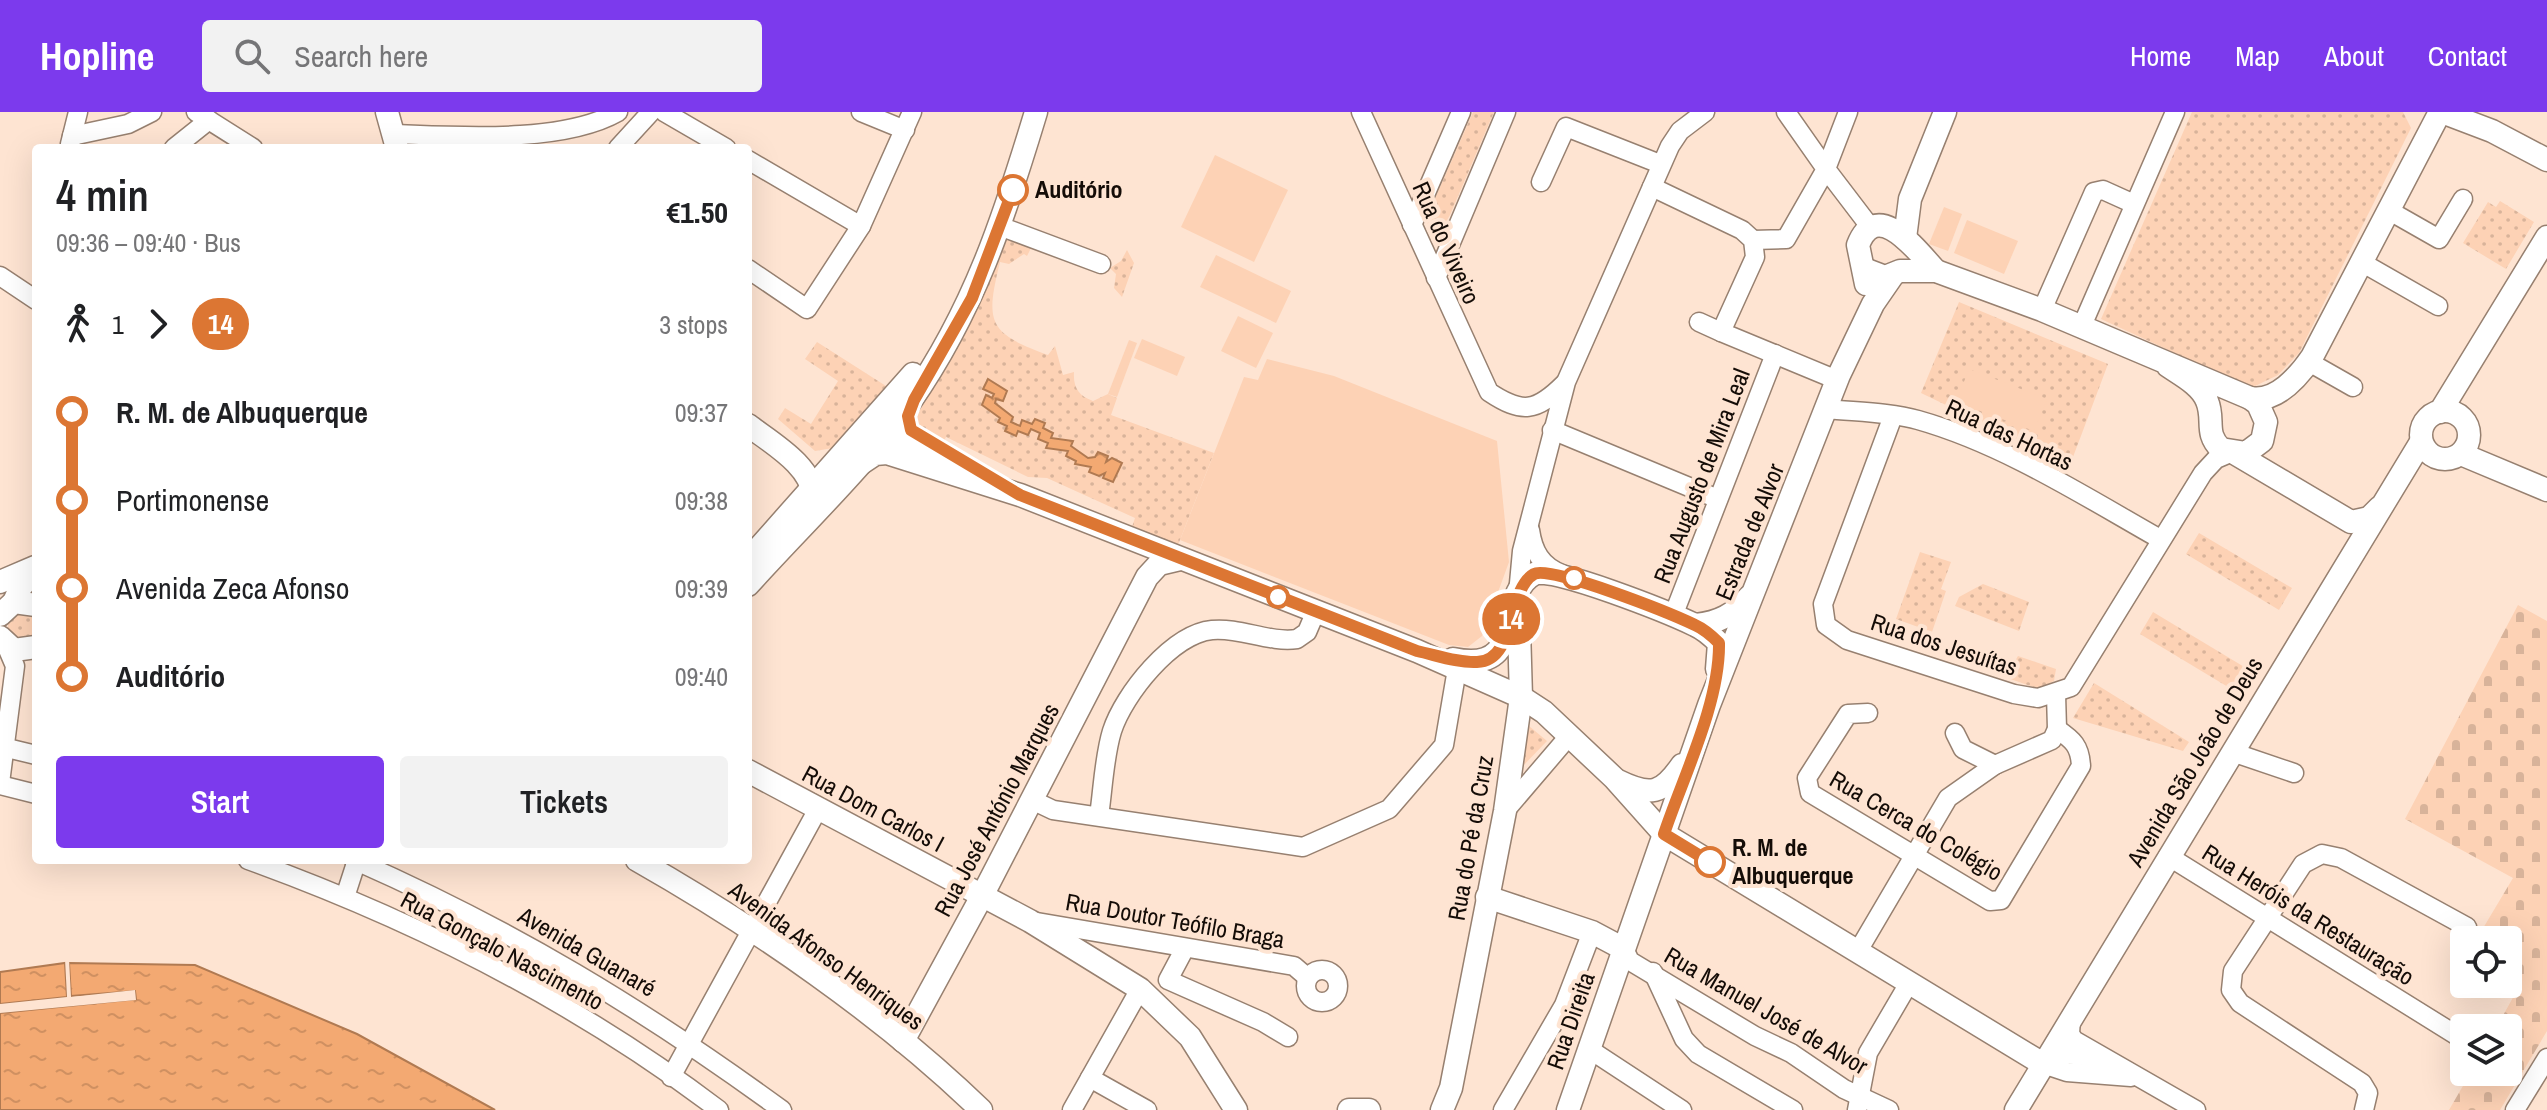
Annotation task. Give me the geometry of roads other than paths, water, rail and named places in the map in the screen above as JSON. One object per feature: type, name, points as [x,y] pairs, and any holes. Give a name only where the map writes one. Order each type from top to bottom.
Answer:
[{"type":"street","points":[[71,142],[78,112]]},
{"type":"street","points":[[71,142],[128,124],[152,112]]},
{"type":"street","points":[[392,131],[473,137],[566,121],[602,121],[618,112]]},
{"type":"street","points":[[622,144],[651,112]]},
{"type":"street","points":[[664,112],[719,144]]},
{"type":"street","points":[[861,112],[905,130]]},
{"type":"street","points":[[752,272],[807,309],[861,226],[912,112]]},
{"type":"street","points":[[917,460],[897,447],[886,433],[886,423],[930,361],[959,307],[995,225],[1023,112]]},
{"type":"street","points":[[985,477],[967,461],[911,430],[908,416],[972,298],[1036,112]]},
{"type":"street","name":"Rua do Viveiro","points":[[1361,112],[1489,392],[1510,405],[1534,407],[1547,401],[1566,382]]},
{"type":"street","points":[[1412,225],[1461,112]]},
{"type":"street","points":[[1436,278],[1506,112]]},
{"type":"street","points":[[1670,146],[1679,112]]},
{"type":"street","points":[[1417,651],[1480,662],[1491,656],[1507,637],[1518,594],[1522,551],[1566,382],[1660,164],[1680,131],[1700,112]]},
{"type":"street","points":[[1786,112],[1826,169],[1874,227]]},
{"type":"street","points":[[1753,240],[1786,239],[1826,169],[1848,112]]},
{"type":"street","points":[[1897,273],[1907,259],[1910,199],[1945,112]]},
{"type":"street","points":[[2081,328],[2175,112]]},
{"type":"street","points":[[1864,269],[1876,276],[1936,271],[2042,310],[2168,366],[2258,400],[2289,385],[2309,362],[2441,112],[2492,131],[2547,160]]},
{"type":"street","points":[[178,144],[202,116],[241,144]]},
{"type":"street","points":[[1541,182],[1566,127],[1660,164]]},
{"type":"street","points":[[752,162],[861,226]]},
{"type":"street","points":[[1652,187],[1742,230],[1753,240],[1755,257],[1721,332]]},
{"type":"street","points":[[2042,310],[2094,192],[2103,190],[2134,204]]},
{"type":"street","points":[[1865,317],[1864,269],[1857,255],[1858,245],[1874,227],[1910,199]]},
{"type":"street","points":[[2388,210],[2439,239],[2463,199]]},
{"type":"street","points":[[995,225],[1101,264]]},
{"type":"street","points":[[752,555],[814,476],[917,369],[995,225]]},
{"type":"street","points":[[1874,227],[1894,227],[1936,271]]},
{"type":"street","points":[[2465,447],[2446,460],[2428,449],[2426,420],[2448,413],[2469,364],[2547,237]]},
{"type":"street","points":[[2361,262],[2438,306]]},
{"type":"street","name":"Estrada de Alvor","points":[[1624,949],[1709,705],[1767,565],[1837,380],[1865,317],[1897,273]]},
{"type":"street","points":[[0,276],[32,297]]},
{"type":"street","points":[[1699,322],[1837,380]]},
{"type":"street","name":"Rua Augusto de Mira Leal","points":[[1673,616],[1775,354]]},
{"type":"street","points":[[2309,362],[2353,387]]},
{"type":"street","points":[[2168,366],[2203,393],[2210,426],[2221,449],[2351,522],[2358,535],[2354,552]]},
{"type":"street","points":[[752,580],[886,433],[930,371]]},
{"type":"street","points":[[2203,473],[2210,426],[2219,402],[2247,397]]},
{"type":"street","points":[[1858,951],[1948,798],[1995,765],[2052,740],[2057,729],[2056,694],[2071,687],[2203,473],[2216,459],[2255,448],[2265,432],[2263,412],[2247,397]]},
{"type":"street","name":"Rua das Hortas","points":[[1827,409],[1917,420],[1976,443],[2160,539]]},
{"type":"street","points":[[2448,413],[2467,425],[2465,447]]},
{"type":"street","name":"Rua dos Jesuítas","points":[[1893,416],[1823,604],[1826,625],[1847,640],[2014,694],[2038,698],[2056,694]]},
{"type":"street","points":[[752,428],[814,476]]},
{"type":"street","points":[[1552,430],[1718,499]]},
{"type":"street","points":[[814,476],[866,439],[886,433],[915,442],[1020,495]]},
{"type":"street","points":[[2465,447],[2547,478]]},
{"type":"street","points":[[2465,447],[2547,490]]},
{"type":"street","name":"Avenida São João de Deus","points":[[2016,1110],[2388,497],[2428,449]]},
{"type":"street","points":[[851,470],[875,454],[887,453],[917,460],[1020,495],[1316,611],[1521,697],[1544,712],[1614,778],[1664,834],[2043,1064],[2067,1072],[2140,1079]]},
{"type":"street","points":[[752,576],[758,563],[813,502],[814,476]]},
{"type":"street","points":[[2351,522],[2369,518],[2388,497]]},
{"type":"street","points":[[1530,527],[1533,549],[1541,560],[1570,576],[1696,625],[1719,643],[1709,705]]},
{"type":"street","name":"Rua José António Marques","points":[[1125,537],[1139,558],[1141,571],[1135,601]]},
{"type":"street","name":"Rua José António Marques","points":[[903,1041],[1135,601],[1159,564],[1180,559]]},
{"type":"street","points":[[1696,625],[1718,623],[1738,609],[1767,565]]},
{"type":"street","points":[[0,582],[32,570]]},
{"type":"street","points":[[1518,594],[1533,574],[1545,571],[1570,576]]},
{"type":"street","points":[[11,609],[20,588],[32,573]]},
{"type":"street","name":"Rua do Pé da Cruz","points":[[1442,1110],[1451,1088],[1505,811],[1521,697],[1518,594]]},
{"type":"street","points":[[1099,816],[1112,732],[1121,711],[1169,650],[1191,634],[1215,630],[1297,639],[1307,632],[1316,611]]},
{"type":"street","points":[[3,641],[20,651],[32,648]]},
{"type":"street","points":[[3,641],[15,666],[7,748],[0,784],[32,793]]},
{"type":"street","points":[[1032,800],[1053,810],[1303,847],[1389,809],[1444,745],[1457,669]]},
{"type":"street","name":"Rua Cerca do Colégio","points":[[1868,713],[1848,714],[1807,778],[1810,793],[1990,901],[2001,900],[2081,766],[2080,751],[2074,740],[2057,729]]},
{"type":"street","points":[[1955,733],[1963,749],[1995,765]]},
{"type":"street","points":[[1505,811],[1569,736]]},
{"type":"street","points":[[7,748],[32,754]]},
{"type":"street","points":[[1614,778],[1635,789],[1654,791],[1667,787],[1693,748]]},
{"type":"street","points":[[2232,752],[2294,773]]},
{"type":"street","points":[[1960,788],[1969,753]]},
{"type":"street","name":"Rua Dom Carlos I","points":[[752,773],[1030,921],[1140,989],[1190,1037],[1236,1110]]},
{"type":"street","points":[[671,1077],[818,809]]},
{"type":"street","points":[[2364,1110],[2368,1093],[2362,1083],[2234,997],[2231,990],[2233,971],[2303,864],[2322,854],[2333,854],[2465,926]]},
{"type":"street","name":"Rua Heróis da Restauração","points":[[2168,856],[2450,1031]]},
{"type":"street","name":"Rua Gonçalo Nascimento","points":[[258,864],[345,897],[420,932],[566,1009],[719,1110]]},
{"type":"street","points":[[345,897],[355,864]]},
{"type":"street","name":"Avenida Guanaré","points":[[365,864],[471,913],[566,965],[690,1043],[782,1110]]},
{"type":"street","name":"Avenida Afonso Henriques","points":[[644,864],[751,930],[903,1041],[979,1108]]},
{"type":"street","points":[[1487,897],[1592,932],[1624,949]]},
{"type":"street","name":"Rua Doutor Teófilo Braga","points":[[1030,921],[1294,966],[1308,978]]},
{"type":"street","points":[[1503,1110],[1564,1005],[1592,932]]},
{"type":"street","points":[[1185,948],[1168,980],[1263,1022],[1288,1037]]},
{"type":"street","name":"Rua Manuel José de Alvor","points":[[1624,949],[1630,961],[1653,972],[1755,1036],[1791,1053],[1859,1102],[1889,1110]]},
{"type":"street","name":"Rua Direita","points":[[1568,1110],[1624,949]]},
{"type":"street","points":[[1653,972],[1684,1039],[1698,1054],[1793,1110]]},
{"type":"street","points":[[1859,1102],[1868,1053],[1909,983]]},
{"type":"street","points":[[1072,1110],[1140,989]]},
{"type":"street","points":[[2071,1018],[2070,1034],[2074,1040],[2196,1110]]},
{"type":"street","points":[[1589,1049],[1682,1110]]},
{"type":"street","points":[[2043,1064],[2065,1054],[2106,1059]]},
{"type":"street","points":[[2515,1110],[2547,1058]]},
{"type":"street","points":[[1090,1078],[1147,1110]]},
{"type":"street","points":[[1349,1110],[1369,1110]]},
{"type":"water","points":[[988,379],[1007,391],[1003,401],[996,399],[995,403],[1013,417],[1011,422],[1020,426],[1022,420],[1032,424],[1035,419],[1045,423],[1043,428],[1053,433],[1051,438],[1073,441],[1071,446],[1088,458],[1095,457],[1098,452],[1108,456],[1106,462],[1112,458],[1122,463],[1113,482],[1103,478],[1105,473],[1099,476],[1089,472],[1091,467],[1075,464],[1076,461],[1066,456],[1068,451],[1046,448],[1048,443],[1038,439],[1040,433],[1031,429],[1028,435],[1018,431],[1016,436],[1005,431],[1007,426],[998,422],[1000,418],[982,405],[986,395],[992,398],[994,394],[983,389]]},
{"type":"water","points":[[65,963],[67,997],[0,1004],[0,972]]},
{"type":"water","points":[[69,963],[195,965],[357,1034],[495,1110],[0,1110],[0,1013],[136,999],[135,991],[71,996]]},
{"type":"place","name":"Auditório","points":[[1013,190]]},
{"type":"place","name":"R. M. de Albuquerque","points":[[1710,862]]}]
